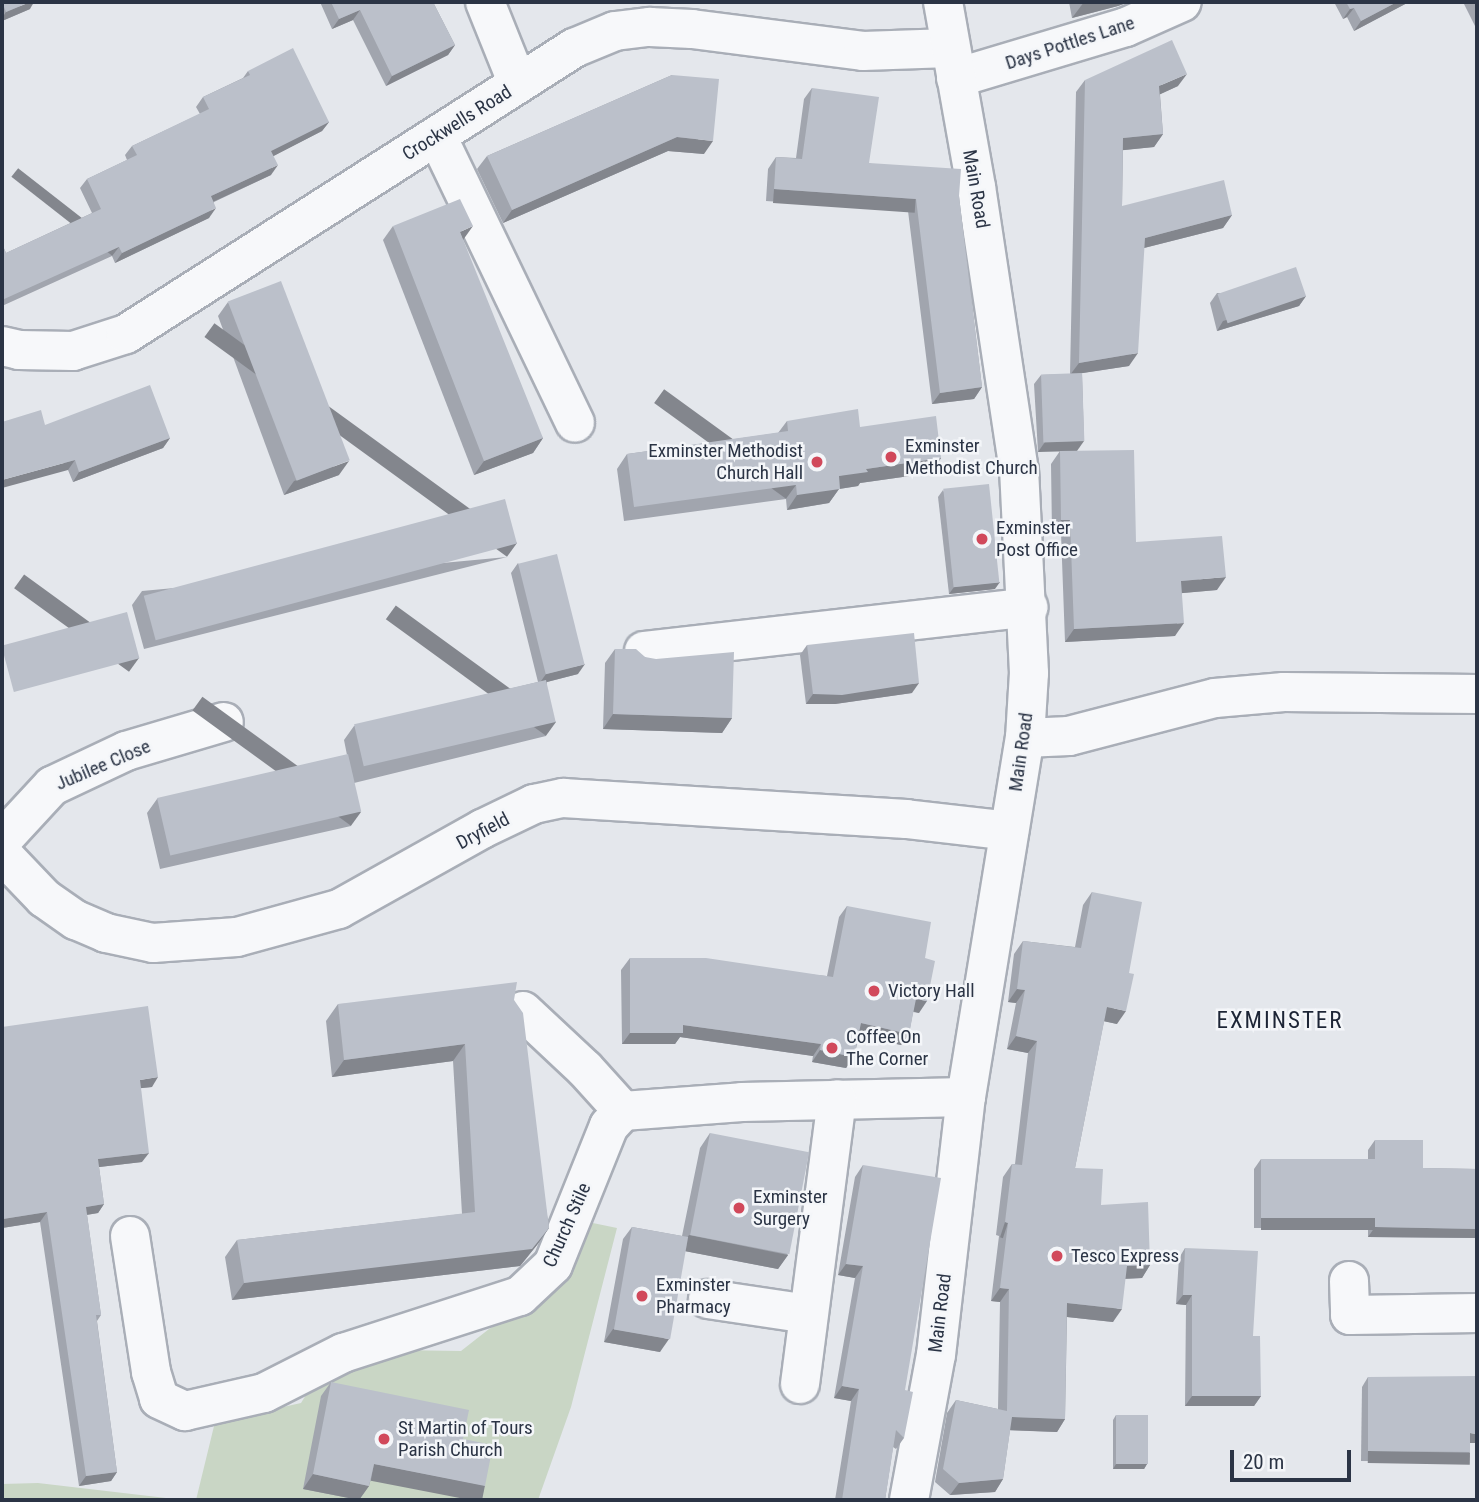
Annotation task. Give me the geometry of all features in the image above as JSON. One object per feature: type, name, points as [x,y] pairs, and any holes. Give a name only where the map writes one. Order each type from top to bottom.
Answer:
[{"type":"street","points":[[485,2],[518,84]]},
{"type":"street","name":"Main Road","points":[[909,1500],[936,1355],[966,1097],[1025,738],[1030,673],[1019,471],[1009,394],[943,2]]},
{"type":"street","name":"Days Pottles Lane","points":[[953,63],[1126,27],[1182,2]]},
{"type":"street","name":"Crockwells Road","points":[[2,346],[19,350],[73,351],[126,334],[574,48],[615,32],[650,27],[692,29],[953,63]]},
{"type":"street","points":[[437,136],[575,423]]},
{"type":"street","points":[[644,650],[1028,607]]},
{"type":"street","points":[[1025,738],[1069,736],[1214,698],[1284,692],[1477,694]]},
{"type":"street","name":"Jubilee Close","points":[[2,840],[52,786],[127,751],[224,722]]},
{"type":"street","name":"Dryfield","points":[[2,854],[44,898],[76,920],[106,933],[153,943],[237,937],[339,909],[534,804],[564,798],[906,819],[1009,831]]},
{"type":"street","points":[[523,1011],[585,1069],[623,1111],[633,1108],[742,1102],[966,1097]]},
{"type":"street","points":[[800,1384],[837,1099]]},
{"type":"street","name":"Church Stile","points":[[130,1236],[151,1372],[159,1399],[185,1411],[264,1394],[343,1353],[472,1314],[520,1296],[553,1265],[609,1126],[623,1111]]},
{"type":"street","points":[[708,1299],[808,1314]]},
{"type":"street","points":[[1350,1315],[1477,1313]]},
{"type":"green space","points":[[588,1222],[617,1228],[571,1407],[538,1500],[196,1500],[215,1422],[301,1403],[309,1390],[396,1350],[461,1351],[489,1329],[548,1297]]},
{"type":"green space","points":[[38,1483],[183,1500],[2,1500],[2,1484]]},
{"type":"building","points":[[2,2],[30,2],[6,12]]},
{"type":"building","points":[[331,2],[433,2],[455,45],[392,76],[360,10],[339,19]]},
{"type":"building","points":[[1346,2],[1397,2],[1361,21],[1354,8],[1350,9]]},
{"type":"building","points":[[1172,40],[1187,74],[1159,86],[1163,134],[1123,138],[1122,206],[1224,180],[1232,215],[1145,238],[1138,353],[1079,363],[1085,80]]},
{"type":"building","points":[[293,48],[329,122],[271,151],[278,165],[211,196],[216,208],[122,253],[119,247],[2,300],[2,244],[6,253],[101,209],[87,179],[137,155],[132,146],[209,109],[203,97],[250,75],[248,71]]},
{"type":"building","points":[[672,75],[719,79],[713,141],[677,137],[512,210],[487,156]]},
{"type":"building","points":[[812,88],[879,97],[869,163],[961,169],[959,196],[982,387],[940,393],[916,199],[774,189],[776,157],[802,159]]},
{"type":"building","points":[[460,199],[473,226],[460,232],[543,438],[484,461],[393,226]]},
{"type":"building","points":[[1296,267],[1306,296],[1228,323],[1218,294]]},
{"type":"building","points":[[281,281],[350,460],[297,481],[228,301]]},
{"type":"building","points":[[1082,373],[1084,441],[1043,442],[1041,374]]},
{"type":"building","points":[[150,385],[170,438],[79,472],[75,460],[2,480],[2,422],[41,410],[45,425]]},
{"type":"building","points":[[858,409],[860,427],[936,416],[941,458],[866,469],[868,472],[839,476],[840,489],[797,495],[796,485],[634,507],[627,454],[788,431],[787,421]]},
{"type":"building","points":[[1134,450],[1136,542],[1222,536],[1226,577],[1181,581],[1184,623],[1074,629],[1070,520],[1061,520],[1060,451]]},
{"type":"building","points":[[989,484],[999,582],[954,587],[943,489]]},
{"type":"building","points":[[505,499],[517,543],[156,640],[144,596]]},
{"type":"building","points":[[557,554],[585,665],[546,674],[518,564]]},
{"type":"building","points":[[127,612],[139,658],[14,692],[2,645]]},
{"type":"building","points":[[914,633],[919,683],[842,695],[813,694],[807,645]]},
{"type":"building","points":[[615,649],[636,649],[645,657],[656,659],[734,652],[732,718],[613,714]]},
{"type":"building","points":[[546,680],[556,722],[364,766],[354,724]]},
{"type":"building","points":[[348,754],[361,811],[170,856],[157,798]]},
{"type":"building","points":[[1092,892],[1142,902],[1129,973],[1134,974],[1126,1011],[1107,1007],[1075,1168],[1103,1169],[1101,1205],[1148,1202],[1150,1265],[1127,1266],[1122,1309],[1067,1303],[1065,1419],[1012,1417],[1003,1479],[959,1483],[943,1469],[956,1400],[1007,1411],[1009,1289],[1000,1288],[1008,1223],[1005,1222],[1012,1164],[1022,1165],[1037,1041],[1016,1036],[1025,990],[1017,989],[1023,941],[1081,948]]},
{"type":"building","points":[[847,906],[931,922],[925,958],[935,961],[927,1001],[916,999],[909,1034],[861,1023],[854,1057],[820,1050],[821,1044],[683,1025],[683,1033],[630,1033],[630,958],[706,958],[833,977]]},
{"type":"building","points":[[517,982],[514,1000],[523,1013],[549,1228],[532,1249],[244,1283],[237,1240],[475,1212],[465,1044],[344,1060],[338,1004]]},
{"type":"building","points":[[148,1006],[158,1077],[140,1080],[149,1153],[98,1159],[104,1204],[86,1207],[101,1315],[96,1315],[117,1472],[86,1476],[47,1212],[3,1219],[2,1027]]},
{"type":"building","name":"Exminster Surgery","points":[[710,1133],[809,1152],[789,1254],[690,1235]]},
{"type":"building","points":[[1375,1140],[1423,1140],[1423,1168],[1477,1169],[1477,1229],[1375,1227],[1375,1218],[1261,1218],[1261,1159],[1375,1159]]},
{"type":"building","points":[[863,1165],[941,1178],[905,1390],[913,1392],[904,1438],[896,1430],[885,1500],[842,1500],[859,1389],[842,1386],[863,1266],[846,1264]]},
{"type":"building","name":"Exminster Pharmacy","points":[[632,1227],[688,1237],[670,1339],[614,1329]]},
{"type":"building","points":[[1185,1248],[1258,1251],[1253,1336],[1260,1336],[1261,1396],[1192,1396],[1192,1295],[1183,1295]]},
{"type":"building","points":[[1477,1376],[1477,1434],[1470,1433],[1470,1452],[1368,1451],[1368,1377]]},
{"type":"building","name":"St Martin of Tours Parish Church","points":[[331,1382],[469,1410],[463,1439],[493,1445],[485,1486],[374,1464],[369,1486],[313,1474]]},
{"type":"building","points":[[1116,1415],[1148,1415],[1148,1464],[1116,1464]]},
{"type":"place","name":"Exminster Methodist Church","points":[[891,457]]},
{"type":"place","name":"Exminster Methodist Church Hall","points":[[817,462]]},
{"type":"place","name":"Exminster Post Office","points":[[982,539]]},
{"type":"place","name":"Victory Hall","points":[[874,991]]},
{"type":"place","name":"Coffee On The Corner","points":[[832,1048]]},
{"type":"place","name":"Exminster Surgery","points":[[739,1208]]},
{"type":"place","name":"Tesco Express","points":[[1057,1256]]},
{"type":"place","name":"Exminster Pharmacy","points":[[642,1296]]},
{"type":"place","name":"St Martin of Tours Parish Church","points":[[384,1439]]},
{"type":"district","name":"EXMINSTER","points":[[1280,1021]]}]
